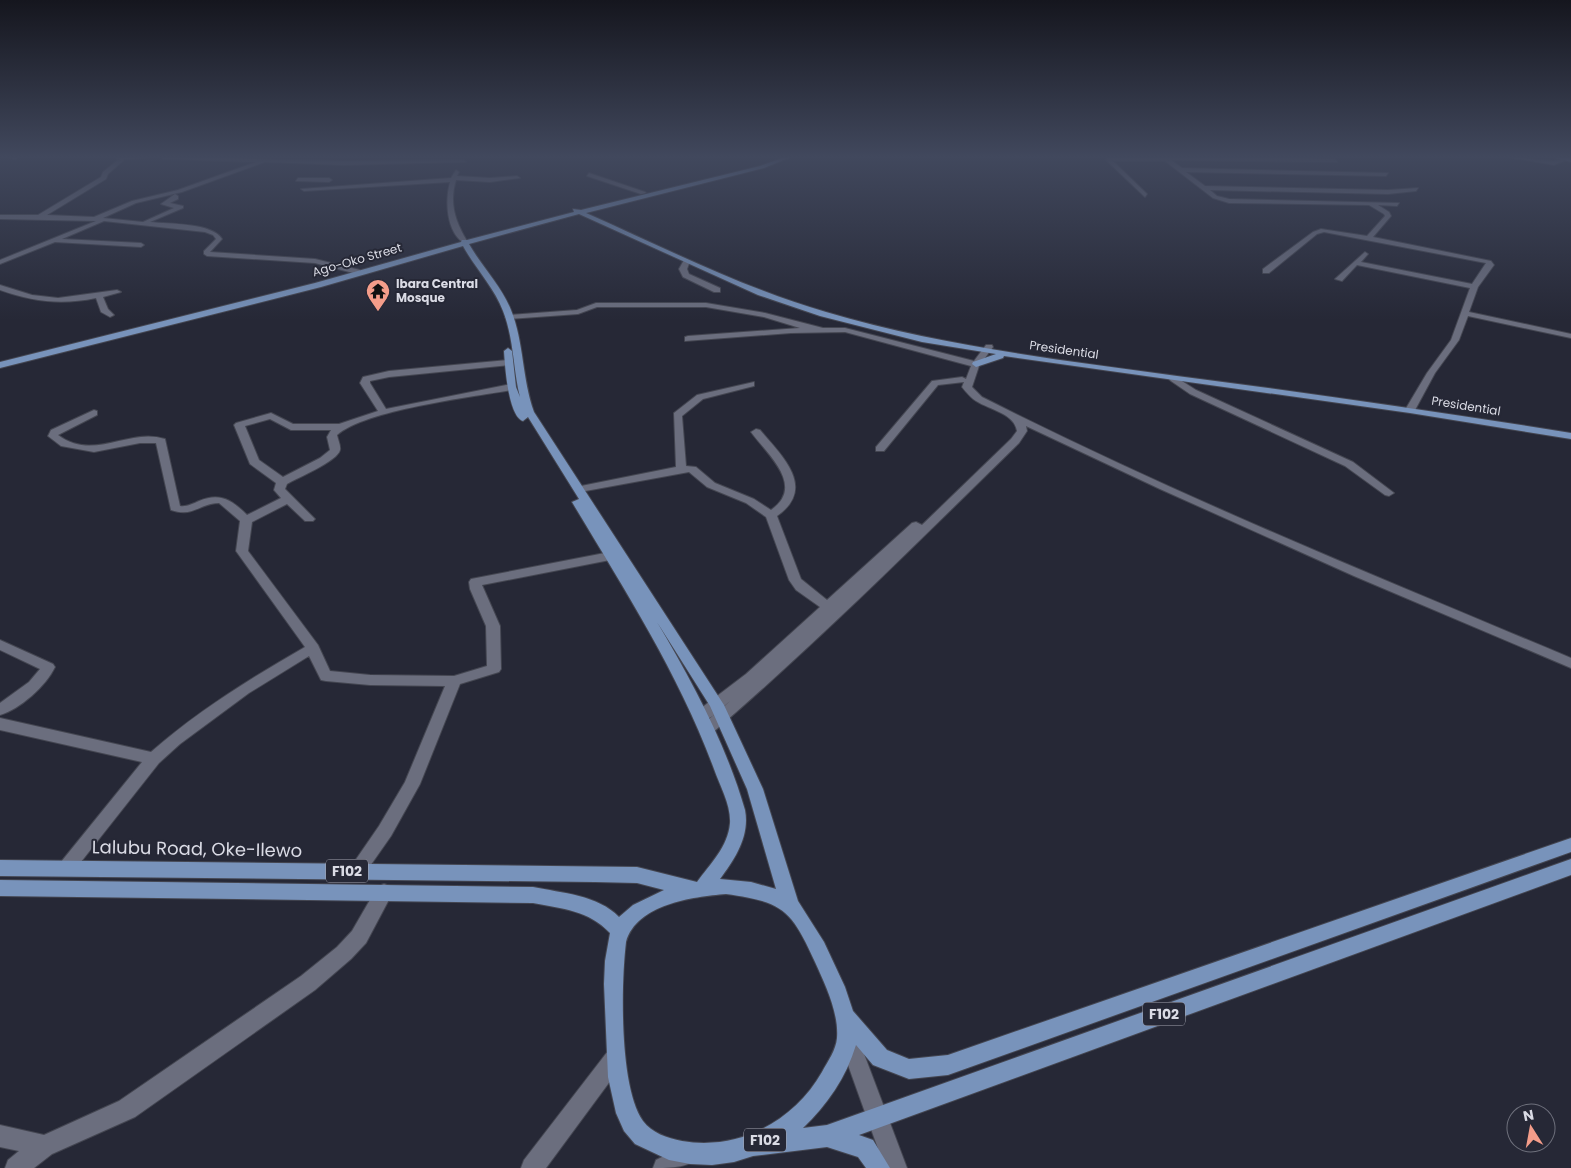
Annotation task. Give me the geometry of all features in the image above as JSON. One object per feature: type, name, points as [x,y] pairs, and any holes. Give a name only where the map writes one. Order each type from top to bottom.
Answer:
[{"type":"main road","name":"Ago-Oko Street","points":[[0,363],[358,272],[459,241],[574,212]]},
{"type":"main road","points":[[0,363],[318,285],[459,241],[549,220],[575,212]]},
{"type":"main road","points":[[584,212],[712,267],[794,299],[886,325],[990,358],[1010,355]]},
{"type":"main road","points":[[603,212],[603,219]]},
{"type":"main road","points":[[549,220],[576,217],[603,219],[686,261],[792,304],[886,331],[958,346],[979,355],[1411,408],[1571,430]]},
{"type":"main road","points":[[459,241],[503,301],[509,317],[520,386],[529,412],[580,489],[723,717],[755,788],[790,905]]},
{"type":"main road","points":[[459,241],[499,310],[505,331],[511,387],[521,414],[651,624],[704,723],[721,766],[738,822],[734,840],[697,889]]},
{"type":"main road","name":"Presidential","points":[[979,355],[1010,355],[1174,379],[1411,408],[1571,436]]},
{"type":"main road","name":"F102","points":[[842,1014],[880,1058],[909,1069],[948,1065],[1571,845]]},
{"type":"main road","name":"Lalubu Road, Oke-Ilewo","points":[[0,868],[67,867],[637,875],[697,889]]},
{"type":"main road","name":"F102","points":[[753,1145],[777,1134],[798,1119],[816,1101],[830,1080],[841,1058],[847,1035],[829,972],[808,932],[790,905],[770,895],[726,886],[697,889],[672,896],[640,911],[620,931],[613,977],[616,1058],[621,1094],[627,1113],[638,1132],[661,1147],[691,1153],[722,1153],[753,1145],[827,1136],[1571,867]]},
{"type":"main road","name":"F102","points":[[0,888],[499,893],[550,898],[584,905],[606,916],[620,931]]},
{"type":"main road","points":[[827,1136],[865,1148],[879,1168]]},
{"type":"street","points":[[41,216],[48,212]]},
{"type":"street","points":[[95,219],[112,212]]},
{"type":"street","points":[[145,223],[169,212]]},
{"type":"street","points":[[450,212],[459,241]]},
{"type":"street","points":[[1370,237],[1388,216],[1384,212]]},
{"type":"street","points":[[0,216],[95,219],[206,230],[216,234],[219,239],[206,252],[207,254],[315,261],[358,272]]},
{"type":"street","points":[[0,262],[103,220]]},
{"type":"street","points":[[1266,271],[1315,232],[1323,230],[1370,237],[1489,262],[1490,265],[1474,287],[1455,340],[1431,373],[1411,408]]},
{"type":"street","points":[[53,240],[142,245]]},
{"type":"street","points":[[1339,279],[1365,254]]},
{"type":"street","points":[[686,261],[683,269],[686,274],[717,290]]},
{"type":"street","points":[[1356,263],[1474,287]]},
{"type":"street","points":[[0,288],[25,297],[49,302],[117,292]]},
{"type":"street","points":[[99,296],[104,310],[110,315]]},
{"type":"street","points":[[509,317],[578,312],[596,305],[706,305],[765,315],[804,328],[826,331]]},
{"type":"street","points":[[1465,313],[1571,336]]},
{"type":"street","points":[[688,339],[783,331],[845,330],[979,355]]},
{"type":"street","points":[[704,723],[723,717],[1015,432],[1014,425],[1008,419],[966,397],[960,388],[962,380],[979,355]]},
{"type":"street","points":[[979,355],[967,387],[979,399],[1164,487],[1358,573],[1571,663]]},
{"type":"street","points":[[384,412],[365,383],[366,379],[389,374],[508,363]]},
{"type":"street","points":[[1174,379],[1193,392],[1350,464],[1389,493]]},
{"type":"street","points":[[880,449],[935,383],[962,380]]},
{"type":"street","points":[[681,469],[678,415],[700,397],[751,384]]},
{"type":"street","points":[[309,519],[279,490],[282,482],[324,460],[335,451],[332,438],[333,432],[340,427],[384,412],[511,387]]},
{"type":"street","points":[[94,413],[55,432],[53,436],[64,446],[101,450],[161,440],[175,508],[179,511],[185,510],[209,500],[219,500],[227,502],[246,520]]},
{"type":"street","points":[[704,723],[717,705],[833,610],[1015,441],[1022,432],[1021,426],[1009,414]]},
{"type":"street","points":[[282,482],[254,462],[240,425],[271,416],[291,427],[340,427]]},
{"type":"street","points":[[756,432],[779,459],[790,478],[792,490],[786,504],[771,515]]},
{"type":"street","points":[[580,489],[681,469],[692,469],[711,485],[750,501],[771,515],[795,580],[800,587],[833,610]]},
{"type":"street","points":[[246,520],[288,499]]},
{"type":"street","points":[[246,520],[242,551],[313,648],[319,665],[326,676],[370,680],[454,682],[494,669],[493,626],[475,582],[610,556]]},
{"type":"street","points":[[0,645],[48,667],[47,673],[33,686],[0,710]]},
{"type":"street","points":[[67,867],[154,759],[175,740],[244,689],[313,648]]},
{"type":"street","points":[[357,871],[385,831],[412,784],[454,682]]},
{"type":"street","points":[[0,724],[154,759]]},
{"type":"street","points":[[16,1168],[44,1146],[127,1109],[308,983],[344,953],[359,936],[384,892]]},
{"type":"street","points":[[847,1035],[896,1168]]},
{"type":"street","points":[[532,1168],[616,1058]]},
{"type":"street","points":[[0,1136],[44,1146]]},
{"type":"street","points":[[664,1168],[691,1153]]},
{"type":"place","name":"Ibara Central Mosque","points":[[378,312]]}]
